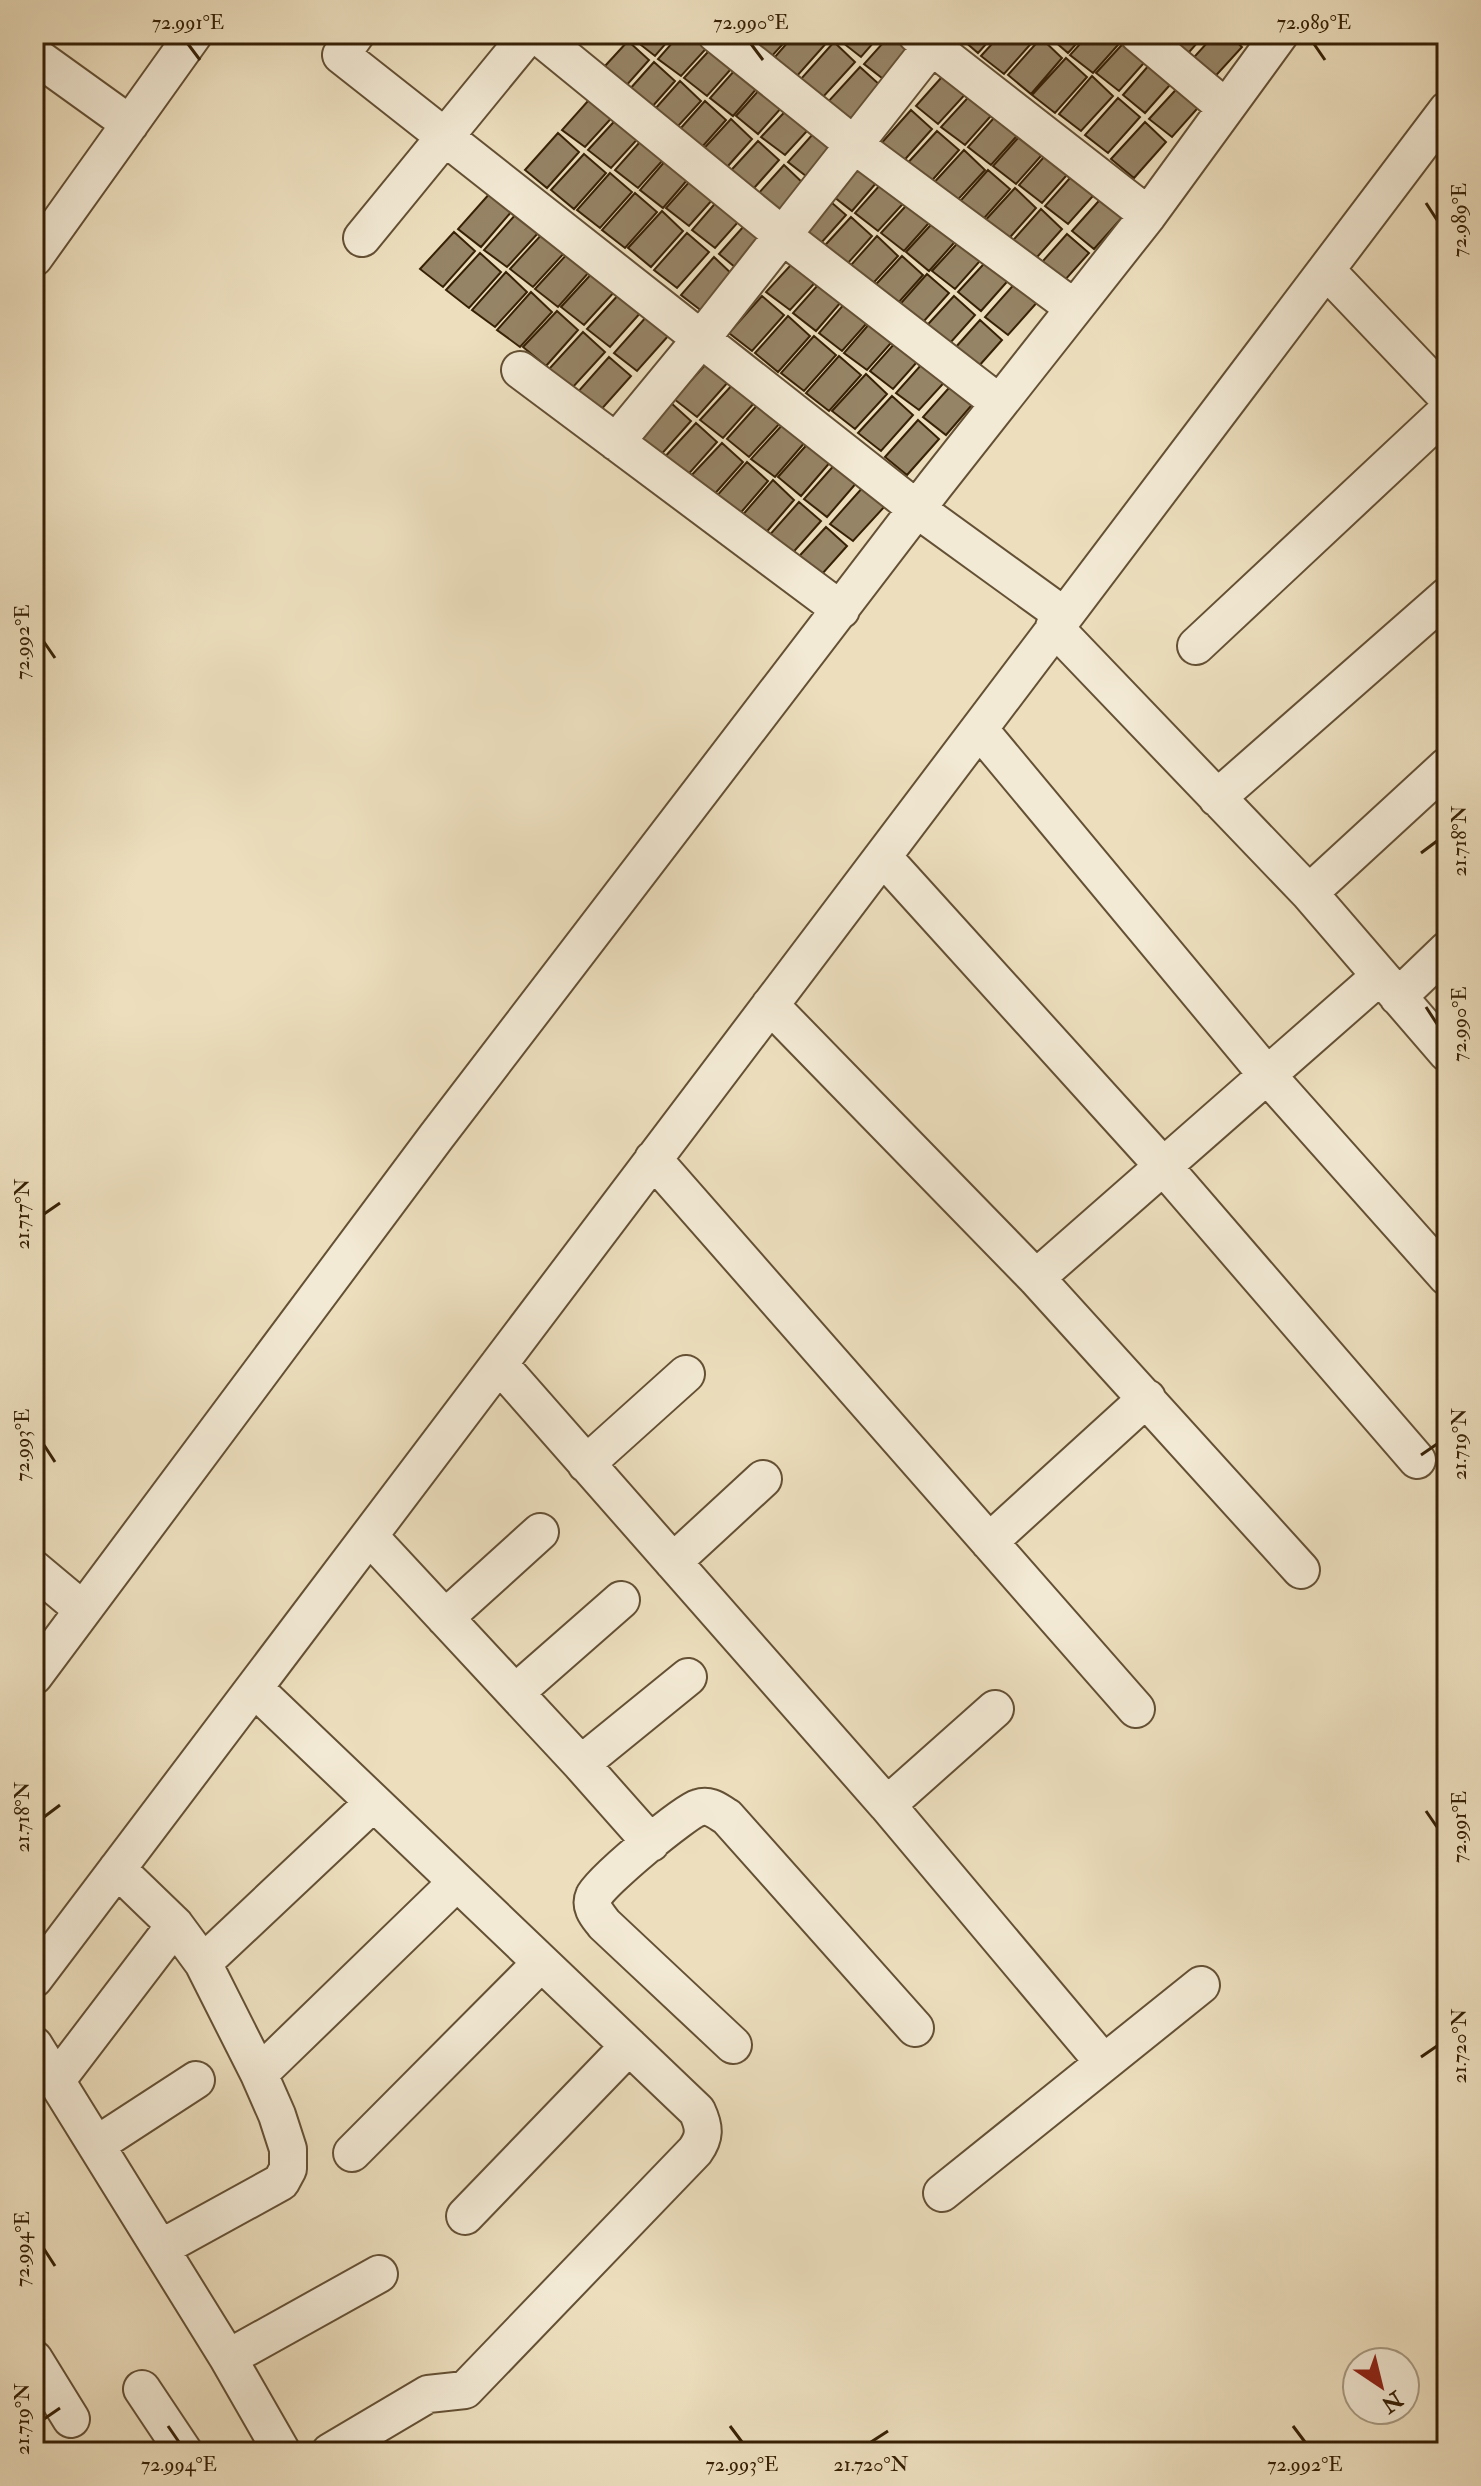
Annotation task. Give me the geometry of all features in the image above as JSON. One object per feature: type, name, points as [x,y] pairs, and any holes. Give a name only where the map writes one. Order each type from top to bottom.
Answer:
[{"type":"street","points":[[38,245],[194,34]]},
{"type":"street","points":[[356,34],[341,55],[1059,621],[1217,798],[1309,893],[1447,1053]]},
{"type":"street","points":[[362,238],[529,34]]},
{"type":"street","points":[[536,34],[782,235],[999,403]]},
{"type":"street","points":[[716,34],[853,144],[1074,308]]},
{"type":"street","points":[[1138,34],[1226,108]]},
{"type":"street","points":[[34,1676],[436,1137],[999,403],[1148,215],[1280,34]]},
{"type":"street","points":[[616,442],[701,339],[853,144],[929,38],[1148,215]]},
{"type":"street","points":[[34,55],[130,124]]},
{"type":"street","points":[[34,1979],[1447,110]]},
{"type":"street","points":[[1196,646],[1445,395],[1326,270]]},
{"type":"street","points":[[520,370],[841,610]]},
{"type":"street","points":[[1217,798],[1447,596]]},
{"type":"street","points":[[979,729],[1267,1075],[1447,1277]]},
{"type":"street","points":[[1309,893],[1447,766]]},
{"type":"street","points":[[883,857],[1163,1166],[1417,1460]]},
{"type":"street","points":[[1036,1278],[1267,1075],[1389,986],[1447,950]]},
{"type":"street","points":[[770,1005],[1036,1278],[1301,1570]]},
{"type":"street","points":[[653,1159],[1136,1709]]},
{"type":"street","points":[[499,1364],[887,1805],[1104,2063]]},
{"type":"street","points":[[586,1464],[686,1374]]},
{"type":"street","points":[[989,1542],[1147,1398]]},
{"type":"street","points":[[673,1562],[763,1479]]},
{"type":"street","points":[[445,1618],[540,1532]]},
{"type":"street","points":[[369,1536],[651,1843]]},
{"type":"street","points":[[34,1569],[83,1610]]},
{"type":"street","points":[[515,1693],[621,1600]]},
{"type":"street","points":[[581,1764],[688,1677]]},
{"type":"street","points":[[254,1688],[697,2111],[703,2124],[704,2139],[695,2151],[465,2390],[428,2394],[330,2452]]},
{"type":"street","points":[[887,1805],[995,1709]]},
{"type":"street","points":[[203,1963],[373,1803]]},
{"type":"street","points":[[733,2045],[604,1924],[593,1909],[593,1897],[601,1886],[697,1808],[710,1806],[727,1817],[915,2028]]},
{"type":"street","points":[[117,1869],[175,1925],[203,1963],[259,2074],[288,2149],[288,2169],[281,2182],[161,2248]]},
{"type":"street","points":[[259,2074],[457,1882]]},
{"type":"street","points":[[56,2081],[175,1925]]},
{"type":"street","points":[[352,2153],[541,1963]]},
{"type":"street","points":[[942,2193],[1201,1985]]},
{"type":"street","points":[[34,2045],[161,2248],[282,2452]]},
{"type":"street","points":[[465,2216],[629,2046]]},
{"type":"street","points":[[96,2145],[196,2080]]},
{"type":"street","points":[[228,2358],[379,2274]]},
{"type":"street","points":[[34,2359],[71,2419]]},
{"type":"street","points":[[142,2389],[178,2450]]},
{"type":"building","points":[[636,34],[674,34],[655,56],[632,38]]},
{"type":"building","points":[[680,34],[706,34],[713,41],[681,76],[658,59]]},
{"type":"building","points":[[753,34],[792,34],[771,57],[748,40]]},
{"type":"building","points":[[795,34],[822,34],[829,40],[797,76],[774,58]]},
{"type":"building","points":[[843,34],[881,34],[861,57],[838,39]]},
{"type":"building","points":[[891,34],[906,34],[919,46],[887,82],[864,64]]},
{"type":"building","points":[[956,34],[995,34],[978,53]]},
{"type":"building","points":[[1001,34],[1032,34],[1036,38],[1004,74],[981,56]]},
{"type":"building","points":[[1046,34],[1085,34],[1068,53]]},
{"type":"building","points":[[1089,34],[1122,34],[1125,37],[1093,73],[1070,55]]},
{"type":"building","points":[[1166,34],[1205,34],[1184,58],[1161,40]]},
{"type":"building","points":[[1215,34],[1228,34],[1242,47],[1210,82],[1187,65]]},
{"type":"building","points":[[1130,36],[1151,55],[1119,91],[1096,73]]},
{"type":"building","points":[[1041,38],[1062,58],[1031,94],[1008,75]]},
{"type":"building","points":[[628,41],[649,60],[617,96],[594,78]]},
{"type":"building","points":[[718,41],[739,60],[707,96],[684,78]]},
{"type":"building","points":[[834,42],[855,62],[823,97],[800,80]]},
{"type":"building","points":[[1156,57],[1177,77],[1145,113],[1123,95]]},
{"type":"building","points":[[1066,58],[1087,77],[1055,113],[1032,95]]},
{"type":"building","points":[[743,61],[764,80],[733,116],[710,98]]},
{"type":"building","points":[[654,62],[675,81],[643,117],[621,99]]},
{"type":"building","points":[[860,67],[881,86],[850,122],[826,104]]},
{"type":"building","points":[[949,69],[970,89],[938,124],[916,106]]},
{"type":"building","points":[[1092,76],[1113,96],[1081,131],[1059,114]]},
{"type":"building","points":[[769,79],[790,98],[758,134],[736,116]]},
{"type":"building","points":[[680,81],[701,101],[669,136],[647,118]]},
{"type":"building","points":[[1183,82],[1204,101],[1172,137],[1149,119]]},
{"type":"building","points":[[975,90],[997,109],[965,145],[941,127]]},
{"type":"building","points":[[596,92],[617,112],[585,147],[562,130]]},
{"type":"building","points":[[1118,98],[1140,117],[1108,153],[1085,135]]},
{"type":"building","points":[[705,101],[726,120],[694,156],[672,138]]},
{"type":"building","points":[[795,101],[817,120],[785,155],[761,137]]},
{"type":"building","points":[[911,110],[932,129],[900,165],[878,147]]},
{"type":"building","points":[[1001,110],[1023,129],[991,165],[968,147]]},
{"type":"building","points":[[622,113],[643,133],[611,168],[588,150]]},
{"type":"building","points":[[731,119],[752,139],[720,175],[697,156]]},
{"type":"building","points":[[1145,122],[1166,142],[1134,178],[1111,159]]},
{"type":"building","points":[[821,125],[843,144],[811,180],[788,162]]},
{"type":"building","points":[[1026,129],[1048,148],[1016,184],[993,166]]},
{"type":"building","points":[[937,131],[959,150],[927,186],[904,167]]},
{"type":"building","points":[[558,133],[579,152],[547,188],[525,170]]},
{"type":"building","points":[[648,133],[670,152],[638,188],[615,170]]},
{"type":"building","points":[[758,141],[779,160],[747,196],[724,178]]},
{"type":"building","points":[[1052,148],[1074,167],[1042,203],[1019,185]]},
{"type":"building","points":[[964,150],[985,170],[953,205],[930,187]]},
{"type":"building","points":[[673,152],[694,172],[663,208],[640,190]]},
{"type":"building","points":[[584,154],[606,173],[574,209],[551,190]]},
{"type":"building","points":[[862,155],[883,175],[852,211],[829,193]]},
{"type":"building","points":[[784,165],[805,185],[773,221],[750,203]]},
{"type":"building","points":[[1078,169],[1100,188],[1068,224],[1045,206]]},
{"type":"building","points":[[988,170],[1010,189],[978,225],[955,207]]},
{"type":"building","points":[[699,171],[721,190],[689,226],[666,208]]},
{"type":"building","points":[[610,173],[632,192],[600,228],[577,210]]},
{"type":"building","points":[[888,176],[910,196],[878,231],[855,213]]},
{"type":"building","points":[[1015,188],[1036,208],[1004,244],[981,225]]},
{"type":"building","points":[[491,192],[512,211],[481,247],[458,229]]},
{"type":"building","points":[[725,192],[747,212],[715,248],[692,230]]},
{"type":"building","points":[[635,193],[657,212],[625,248],[602,230]]},
{"type":"building","points":[[1105,194],[1126,213],[1094,249],[1072,231]]},
{"type":"building","points":[[824,196],[846,215],[814,251],[791,233]]},
{"type":"building","points":[[915,196],[936,215],[904,251],[881,233]]},
{"type":"building","points":[[1041,209],[1062,229],[1030,265],[1007,247]]},
{"type":"building","points":[[662,211],[683,231],[651,267],[628,248]]},
{"type":"building","points":[[517,213],[539,232],[507,267],[484,250]]},
{"type":"building","points":[[939,216],[961,235],[929,271],[906,252]]},
{"type":"building","points":[[752,217],[773,236],[741,272],[719,254]]},
{"type":"building","points":[[851,217],[872,236],[840,272],[817,254]]},
{"type":"building","points":[[454,232],[475,251],[443,287],[420,269]]},
{"type":"building","points":[[544,232],[565,252],[533,287],[510,269]]},
{"type":"building","points":[[687,233],[709,252],[677,288],[654,270]]},
{"type":"building","points":[[966,234],[987,253],[955,289],[932,271]]},
{"type":"building","points":[[1067,234],[1089,253],[1057,289],[1034,271]]},
{"type":"building","points":[[877,236],[898,256],[866,291],[843,274]]},
{"type":"building","points":[[569,252],[590,271],[558,307],[535,289]]},
{"type":"building","points":[[480,253],[501,272],[469,308],[446,290]]},
{"type":"building","points":[[800,255],[822,275],[790,310],[766,292]]},
{"type":"building","points":[[992,255],[1013,275],[981,311],[958,292]]},
{"type":"building","points":[[902,256],[923,275],[891,311],[868,293]]},
{"type":"building","points":[[714,257],[735,277],[703,312],[681,295]]},
{"type":"building","points":[[595,270],[616,290],[584,325],[561,307]]},
{"type":"building","points":[[506,272],[527,292],[495,327],[472,310]]},
{"type":"building","points":[[927,274],[949,293],[917,329],[894,311]]},
{"type":"building","points":[[826,276],[847,295],[816,331],[793,313]]},
{"type":"building","points":[[1018,280],[1040,299],[1008,335],[985,317]]},
{"type":"building","points":[[531,292],[552,312],[520,347],[497,330]]},
{"type":"building","points":[[621,292],[642,311],[610,347],[587,329]]},
{"type":"building","points":[[852,295],[874,315],[842,351],[819,333]]},
{"type":"building","points":[[762,296],[784,315],[752,351],[729,333]]},
{"type":"building","points":[[954,296],[975,315],[943,351],[920,333]]},
{"type":"building","points":[[557,311],[578,330],[546,366],[523,347]]},
{"type":"building","points":[[877,315],[898,335],[867,370],[844,353]]},
{"type":"building","points":[[647,316],[669,335],[637,371],[614,353]]},
{"type":"building","points":[[788,316],[810,336],[778,372],[755,353]]},
{"type":"building","points":[[980,320],[1002,340],[970,376],[947,357]]},
{"type":"building","points":[[583,332],[605,352],[573,387],[549,369]]},
{"type":"building","points":[[903,334],[925,353],[893,389],[870,371]]},
{"type":"building","points":[[814,336],[836,355],[804,391],[781,373]]},
{"type":"building","points":[[930,355],[951,375],[919,410],[896,393]]},
{"type":"building","points":[[839,356],[861,375],[829,411],[806,393]]},
{"type":"building","points":[[609,357],[631,376],[599,412],[576,394]]},
{"type":"building","points":[[708,362],[729,381],[697,417],[674,399]]},
{"type":"building","points":[[866,374],[887,394],[855,429],[832,411]]},
{"type":"building","points":[[956,380],[977,399],[946,435],[923,417]]},
{"type":"building","points":[[734,383],[755,402],[723,438],[700,420]]},
{"type":"building","points":[[892,396],[913,415],[881,451],[858,433]]},
{"type":"building","points":[[670,402],[691,421],[659,457],[636,439]]},
{"type":"building","points":[[760,402],[781,422],[749,457],[727,439]]},
{"type":"building","points":[[918,420],[939,439],[907,475],[885,457]]},
{"type":"building","points":[[785,422],[806,441],[775,477],[751,459]]},
{"type":"building","points":[[696,423],[717,442],[685,478],[662,460]]},
{"type":"building","points":[[811,440],[832,460],[801,496],[778,477]]},
{"type":"building","points":[[722,443],[743,462],[711,498],[688,479]]},
{"type":"building","points":[[747,462],[768,481],[737,517],[714,499]]},
{"type":"building","points":[[837,462],[858,481],[827,517],[804,499]]},
{"type":"building","points":[[773,480],[794,500],[763,536],[740,518]]},
{"type":"building","points":[[864,486],[885,506],[853,541],[830,524]]},
{"type":"building","points":[[799,502],[821,521],[789,557],[766,539]]},
{"type":"building","points":[[826,527],[847,546],[815,582],[792,564]]}]
